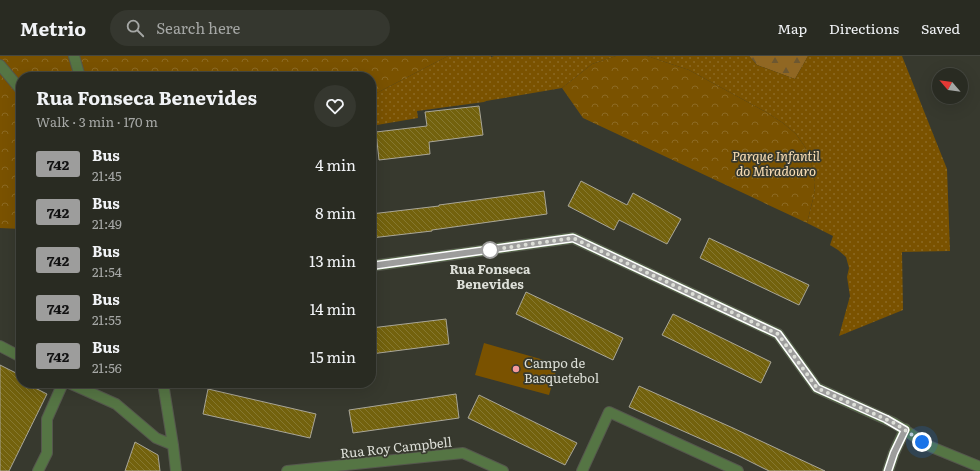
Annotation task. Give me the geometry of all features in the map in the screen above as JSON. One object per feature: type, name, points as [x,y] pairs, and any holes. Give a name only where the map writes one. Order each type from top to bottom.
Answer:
[{"type":"street","points":[[74,56],[79,72]]},
{"type":"street","points":[[0,65],[16,84]]},
{"type":"street","points":[[376,265],[573,238],[778,334],[817,388],[886,419],[929,446],[980,467]]},
{"type":"street","points":[[0,346],[16,354]]},
{"type":"street","points":[[38,471],[47,453],[47,419],[61,388]]},
{"type":"street","points":[[80,388],[116,404],[156,438],[173,445]]},
{"type":"street","points":[[164,388],[176,471]]},
{"type":"street","points":[[582,471],[609,412],[738,471]]},
{"type":"street","points":[[888,471],[894,453],[905,430]]},
{"type":"street","name":"Rua Roy Campbell","points":[[287,471],[463,452],[503,471]]},
{"type":"green space","points":[[0,56],[448,56],[376,93],[376,72],[16,72],[16,229],[0,228]]},
{"type":"green space","points":[[448,56],[616,56],[592,64],[562,88],[484,102],[417,111],[418,118],[376,125],[376,93]]},
{"type":"green space","name":"Parque Infantil do Miradouro","points":[[616,56],[647,56],[689,70],[766,112],[796,134],[805,147],[811,162],[815,182],[814,195],[807,223],[583,118],[562,88],[592,64]]},
{"type":"green space","points":[[647,56],[749,56],[757,65],[795,79],[808,56],[902,56],[947,169],[950,251],[902,252],[903,310],[839,336],[850,296],[847,277],[849,268],[846,257],[830,245],[833,236],[807,223],[814,195],[815,182],[811,162],[805,147],[796,134],[766,112],[689,70]]},
{"type":"green space","points":[[749,56],[808,56],[795,79],[757,65]]},
{"type":"green space","name":"Campo de Basquetebol","points":[[484,343],[558,364],[549,395],[475,375]]},
{"type":"building","points":[[479,106],[483,135],[429,142],[430,154],[379,160],[376,132],[427,126],[425,112]]},
{"type":"building","points":[[581,181],[627,205],[633,193],[681,219],[667,244],[619,220],[614,230],[568,206]]},
{"type":"building","points":[[544,191],[547,214],[432,231],[376,237],[376,213]]},
{"type":"building","points":[[709,238],[809,285],[799,305],[700,258]]},
{"type":"building","points":[[526,292],[623,338],[613,360],[516,314]]},
{"type":"building","points":[[673,314],[771,362],[761,383],[662,335]]},
{"type":"building","points":[[446,319],[449,344],[376,353],[376,327]]},
{"type":"building","points":[[0,365],[16,373],[16,388],[35,388],[47,394],[9,471],[0,471]]},
{"type":"building","points":[[639,386],[825,471],[769,471],[737,455],[629,407]]},
{"type":"building","points":[[208,389],[316,414],[310,438],[203,414]]},
{"type":"building","points":[[456,394],[459,418],[353,433],[349,410]]},
{"type":"building","points":[[479,395],[577,443],[565,465],[468,418]]},
{"type":"building","points":[[135,442],[158,455],[160,471],[125,471]]},
{"type":"bus line","name":"742","points":[[376,265],[573,238],[778,334],[817,388],[886,419],[905,430],[894,453],[888,471]]},
{"type":"place","name":"Rua Fonseca Benevides","points":[[490,250]]},
{"type":"place","name":"Campo de Basquetebol","points":[[516,369]]},
{"type":"route","points":[[490,250],[573,238],[778,334],[817,388],[894,423],[922,442]]}]
